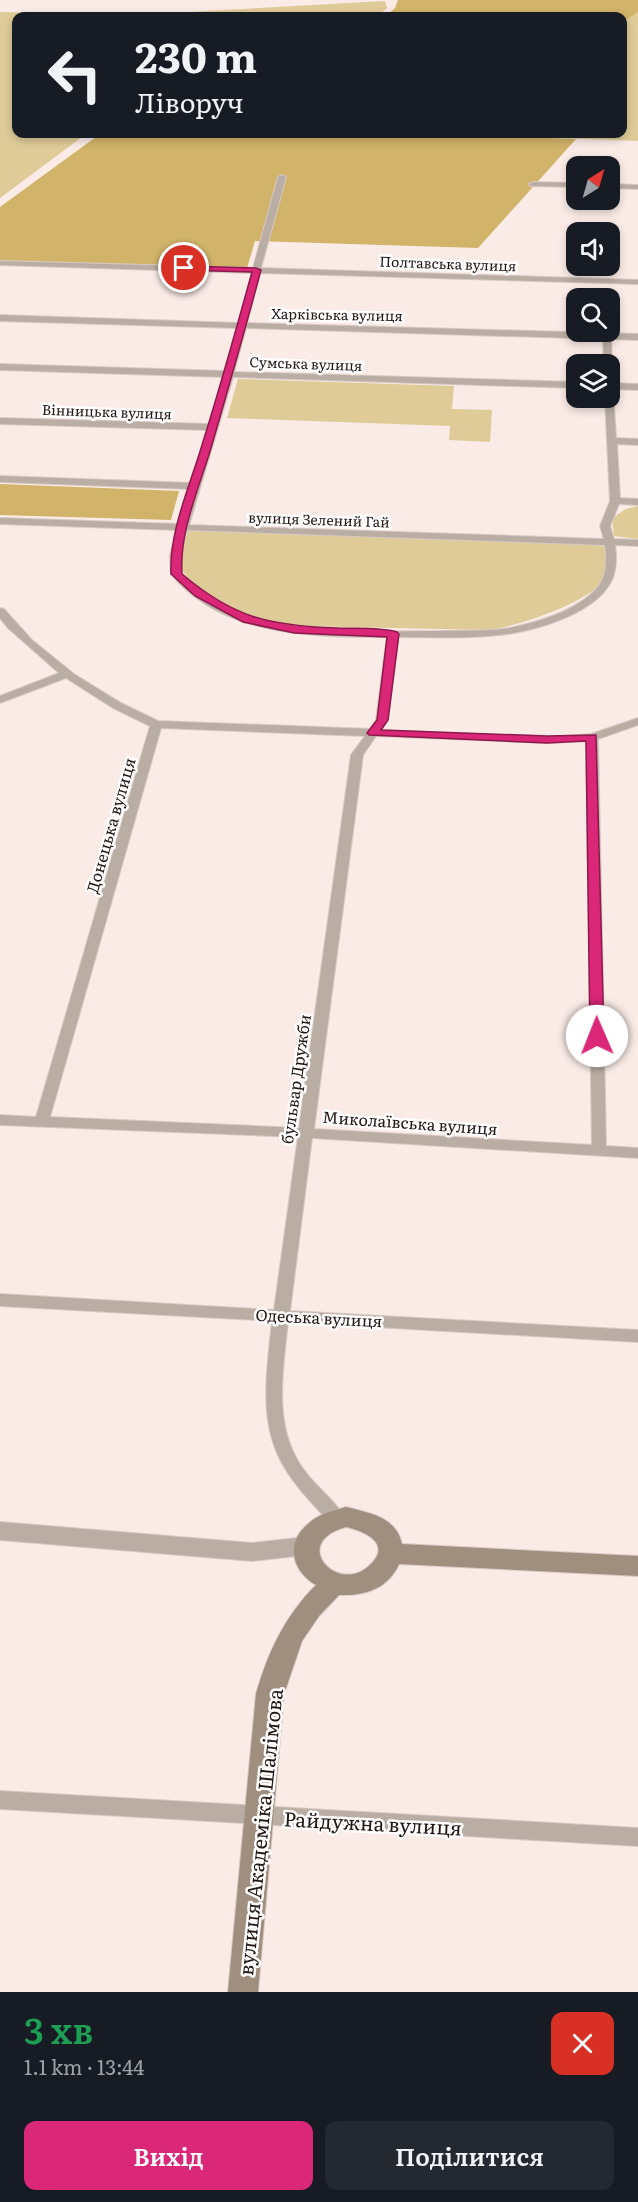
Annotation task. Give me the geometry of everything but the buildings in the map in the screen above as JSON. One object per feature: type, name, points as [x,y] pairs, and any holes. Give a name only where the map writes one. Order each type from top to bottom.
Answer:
[{"type":"main road","points":[[359,1518],[372,1523],[389,1539],[391,1554],[384,1571],[375,1578],[356,1584],[334,1583],[321,1577],[312,1568],[306,1557],[306,1546],[310,1535],[320,1526],[337,1519],[359,1518]]},
{"type":"main road","points":[[391,1554],[638,1566]]},
{"type":"main road","name":"вулиця Академіка Шалімова","points":[[243,1992],[261,1815],[270,1694],[277,1665],[289,1637],[308,1610],[334,1583]]},
{"type":"street","points":[[282,177],[229,374],[175,555],[176,574],[199,594],[247,620],[294,630],[393,634],[490,633],[509,631],[547,620],[588,601],[600,592],[610,571],[610,542],[605,521],[615,501],[610,408]]},
{"type":"street","points":[[533,184],[566,185]]},
{"type":"street","points":[[620,186],[638,187]]},
{"type":"street","name":"Полтавська вулиця","points":[[0,263],[638,282]]},
{"type":"street","name":"Харківська вулиця","points":[[0,318],[566,335]]},
{"type":"street","name":"Харківська вулиця","points":[[620,336],[638,337]]},
{"type":"street","name":"Сумська вулиця","points":[[0,367],[566,385]]},
{"type":"street","points":[[620,386],[638,387]]},
{"type":"street","name":"Вінницька вулиця","points":[[0,421],[212,428]]},
{"type":"street","points":[[611,441],[638,442]]},
{"type":"street","points":[[0,479],[195,486]]},
{"type":"street","points":[[615,501],[638,502]]},
{"type":"street","points":[[0,532],[2,521]]},
{"type":"street","name":"вулиця Зелений Гай","points":[[2,521],[638,543]]},
{"type":"street","points":[[0,611],[19,633],[69,673],[127,711],[156,724],[547,740],[592,737],[638,721]]},
{"type":"street","name":"бульвар Дружби","points":[[337,1519],[298,1473],[281,1446],[274,1396],[281,1315],[357,755],[382,720],[393,634]]},
{"type":"street","points":[[0,700],[69,673]]},
{"type":"street","name":"Донецька вулиця","points":[[42,1122],[156,724]]},
{"type":"street","points":[[592,737],[599,1151]]},
{"type":"street","name":"Миколаївська вулиця","points":[[0,1120],[306,1133],[638,1154]]},
{"type":"street","name":"Одеська вулиця","points":[[0,1300],[638,1336]]},
{"type":"street","points":[[0,1531],[252,1552],[306,1546]]},
{"type":"street","name":"Райдужна вулиця","points":[[0,1800],[638,1838]]},
{"type":"shaded area","points":[[398,0],[638,0],[638,12],[627,19],[627,12],[390,12]]},
{"type":"shaded area","points":[[385,1],[387,8],[382,12],[189,12]]},
{"type":"shaded area","points":[[0,12],[12,12],[12,138],[81,138],[0,198]]},
{"type":"shaded area","points":[[638,12],[638,141],[557,138],[627,138],[627,19]]},
{"type":"shaded area","points":[[95,138],[576,139],[478,248],[255,241],[247,268],[0,262],[0,207]]},
{"type":"shaded area","points":[[238,379],[454,386],[452,409],[492,410],[490,442],[449,440],[450,426],[227,418]]},
{"type":"shaded area","points":[[0,484],[179,491],[171,520],[0,515]]},
{"type":"shaded area","points":[[638,506],[638,539],[614,536],[612,518],[626,509]]},
{"type":"shaded area","points":[[182,528],[610,542],[611,564],[604,581],[592,592],[537,618],[501,628],[488,630],[298,626],[271,623],[243,614],[191,583],[181,569]]},
{"type":"route","points":[[184,268],[256,270],[229,374],[182,528],[175,555],[176,574],[199,594],[247,620],[294,630],[393,634],[382,720],[373,733],[547,740],[592,737],[597,1036]]}]
